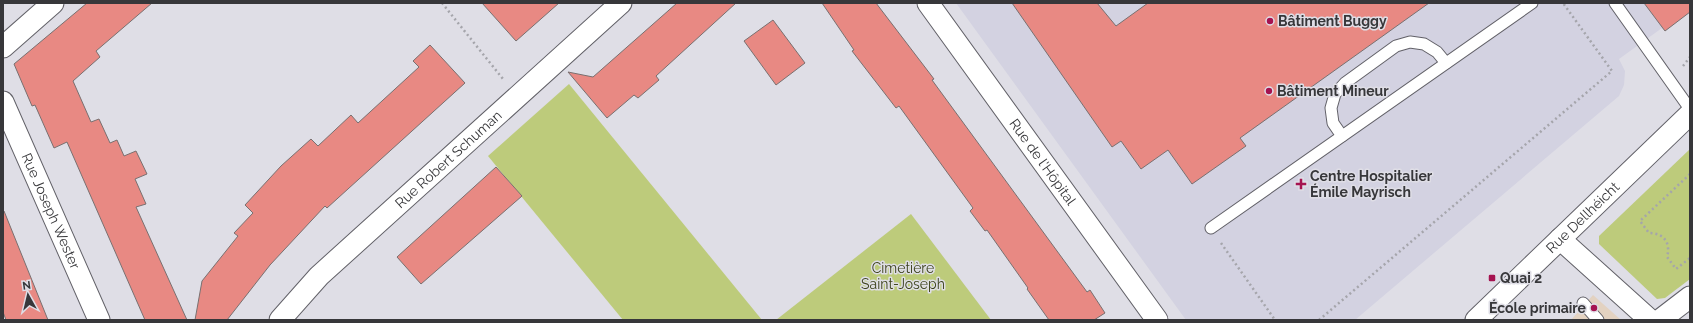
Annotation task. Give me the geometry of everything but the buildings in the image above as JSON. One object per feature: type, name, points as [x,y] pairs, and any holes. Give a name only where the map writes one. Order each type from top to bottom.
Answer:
[{"type":"street","points":[[3,47],[53,3]]},
{"type":"street","name":"Rue Robert Schuman","points":[[280,320],[319,276],[621,3]]},
{"type":"street","name":"Rue de l'Hôpital","points":[[928,3],[1157,320]]},
{"type":"street","name":"Rue Joseph Wester","points":[[3,102],[99,320]]},
{"type":"street","name":"Rue Dellhéicht","points":[[1476,320],[1690,114]]},
{"type":"street","points":[[1560,239],[1650,320]]},
{"type":"street","points":[[1660,320],[1690,297]]},
{"type":"lane","points":[[1211,228],[1532,3]]},
{"type":"lane","points":[[1615,3],[1690,109]]},
{"type":"lane","points":[[1342,136],[1333,123],[1331,108],[1335,94],[1345,83],[1396,46],[1410,42],[1424,44],[1437,52],[1446,63]]},
{"type":"lane","points":[[1583,303],[1598,320]]},
{"type":"path","points":[[442,3],[517,97]]},
{"type":"path","points":[[1318,320],[1612,71],[1563,3]]},
{"type":"path","points":[[1690,174],[1640,221],[1649,233],[1661,235],[1666,239],[1668,245],[1667,257],[1676,269],[1690,258]]},
{"type":"path","points":[[1211,228],[1275,320]]},
{"type":"shaded area","name":"Centre Hospitalier Émile Mayrisch","points":[[956,3],[1690,3],[1690,12],[1665,31],[1662,28],[1619,59],[1625,71],[1624,85],[1619,96],[1355,320],[1186,320]]},
{"type":"shaded area","name":"École primaire","points":[[1593,295],[1621,320],[1571,320]]},
{"type":"green space","points":[[569,84],[762,320],[623,320],[488,156]]},
{"type":"green space","points":[[1690,149],[1690,279],[1665,298],[1657,299],[1599,244],[1599,236]]},
{"type":"green space","name":"Cimetière Saint-Joseph","points":[[911,214],[991,320],[776,320]]},
{"type":"place","name":"Bâtiment Buggy","points":[[1270,21]]},
{"type":"place","name":"Bâtiment Mineur","points":[[1269,91]]},
{"type":"place","name":"Centre Hospitalier Émile Mayrisch","points":[[1301,184]]},
{"type":"place","name":"Quai 2","points":[[1492,278]]},
{"type":"place","name":"École primaire","points":[[1594,308]]}]
